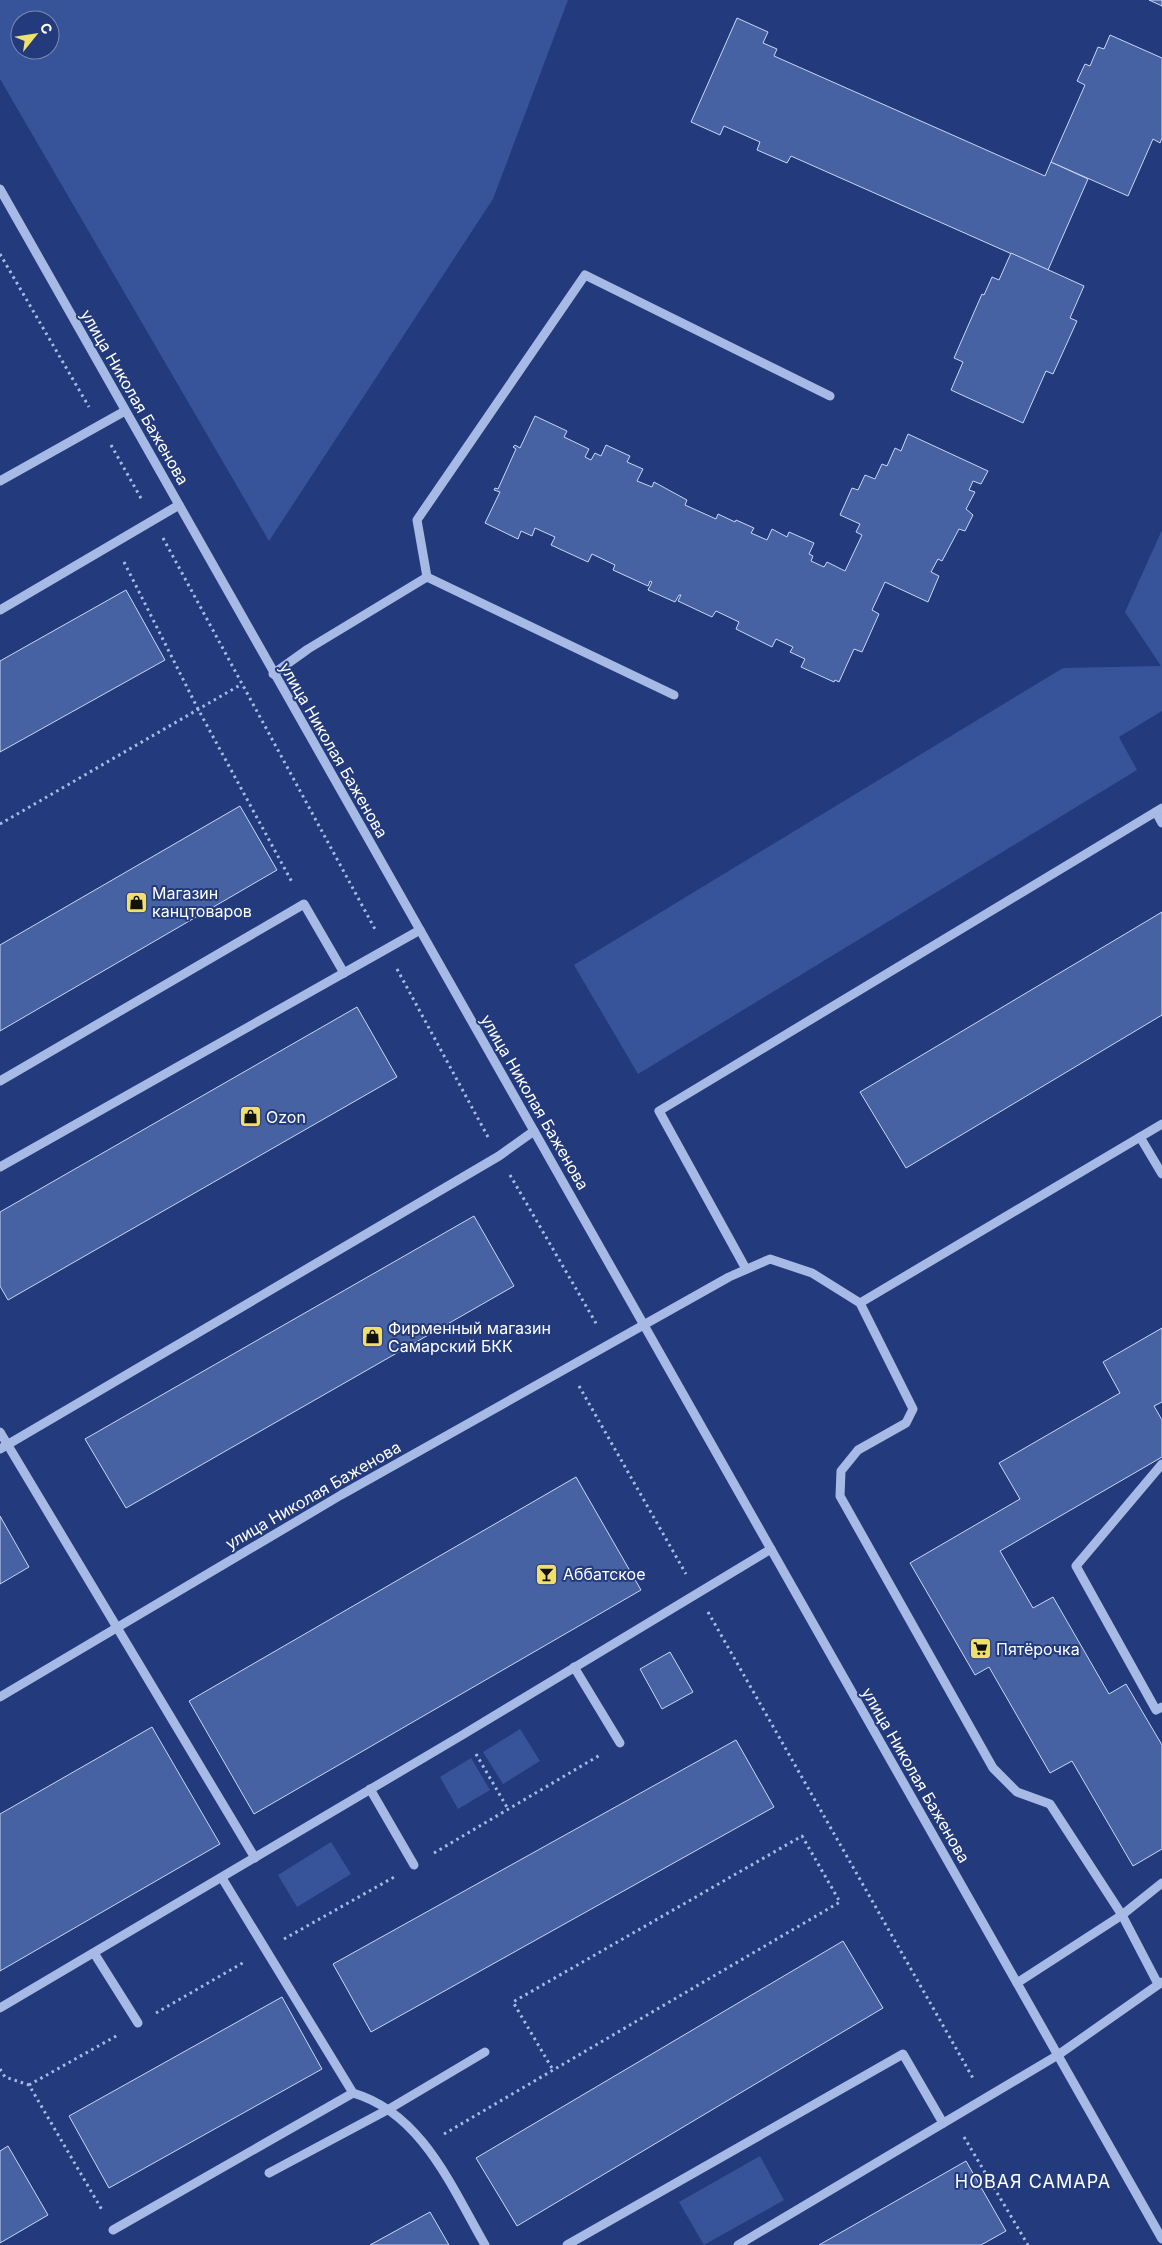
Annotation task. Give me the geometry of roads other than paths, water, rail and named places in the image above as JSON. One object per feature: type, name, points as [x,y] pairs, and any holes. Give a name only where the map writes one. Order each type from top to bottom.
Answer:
[{"type":"street","name":"улица Николая Баженова","points":[[0,189],[273,674],[1162,2239]]},
{"type":"street","points":[[427,577],[417,520],[585,275],[830,396]]},
{"type":"street","points":[[0,481],[125,411]]},
{"type":"street","points":[[0,610],[179,505]]},
{"type":"street","points":[[273,674],[308,649],[427,577]]},
{"type":"street","points":[[427,577],[674,695]]},
{"type":"street","points":[[746,1269],[658,1111],[1159,810],[1162,823]]},
{"type":"street","points":[[0,1081],[304,904],[344,972]]},
{"type":"street","points":[[0,1167],[420,930]]},
{"type":"street","points":[[860,1303],[1162,1124]]},
{"type":"street","points":[[4,1447],[499,1156],[534,1131]]},
{"type":"street","points":[[1140,1137],[1162,1174]]},
{"type":"street","points":[[644,1325],[729,1277],[770,1259],[812,1273],[860,1303],[913,1409],[906,1423],[858,1450],[852,1457],[841,1471],[840,1496],[993,1768],[1017,1792],[1050,1804],[1122,1915],[1160,1982],[1058,2054],[738,2245]]},
{"type":"street","name":"улица Николая Баженова","points":[[0,1697],[341,1495],[644,1325]]},
{"type":"street","points":[[0,1432],[4,1447],[117,1629],[255,1858]]},
{"type":"street","points":[[1162,1464],[1076,1566],[1156,1710],[1162,1707]]},
{"type":"street","points":[[0,2008],[464,1734],[771,1549]]},
{"type":"street","points":[[574,1667],[620,1743]]},
{"type":"street","points":[[370,1789],[414,1865]]},
{"type":"street","points":[[222,1878],[353,2093],[369,2098],[389,2109],[426,2144],[486,2245]]},
{"type":"street","points":[[1017,1984],[1122,1915],[1162,1883]]},
{"type":"street","points":[[94,1953],[138,2023]]},
{"type":"street","points":[[269,2173],[389,2109],[485,2052]]},
{"type":"street","points":[[566,2245],[903,2054],[943,2123]]},
{"type":"street","points":[[113,2230],[353,2093]]},
{"type":"place","name":"Магазин канцтоваров","points":[[136,902]]},
{"type":"place","name":"Ozon","points":[[250,1117]]},
{"type":"place","name":"Фирменный магазин Самарский БКК","points":[[372,1337]]},
{"type":"place","name":"Аббатское","points":[[547,1574]]},
{"type":"place","name":"Пятёрочка","points":[[980,1649]]},
{"type":"district","name":"НОВАЯ САМАРА","points":[[1033,2181]]}]
